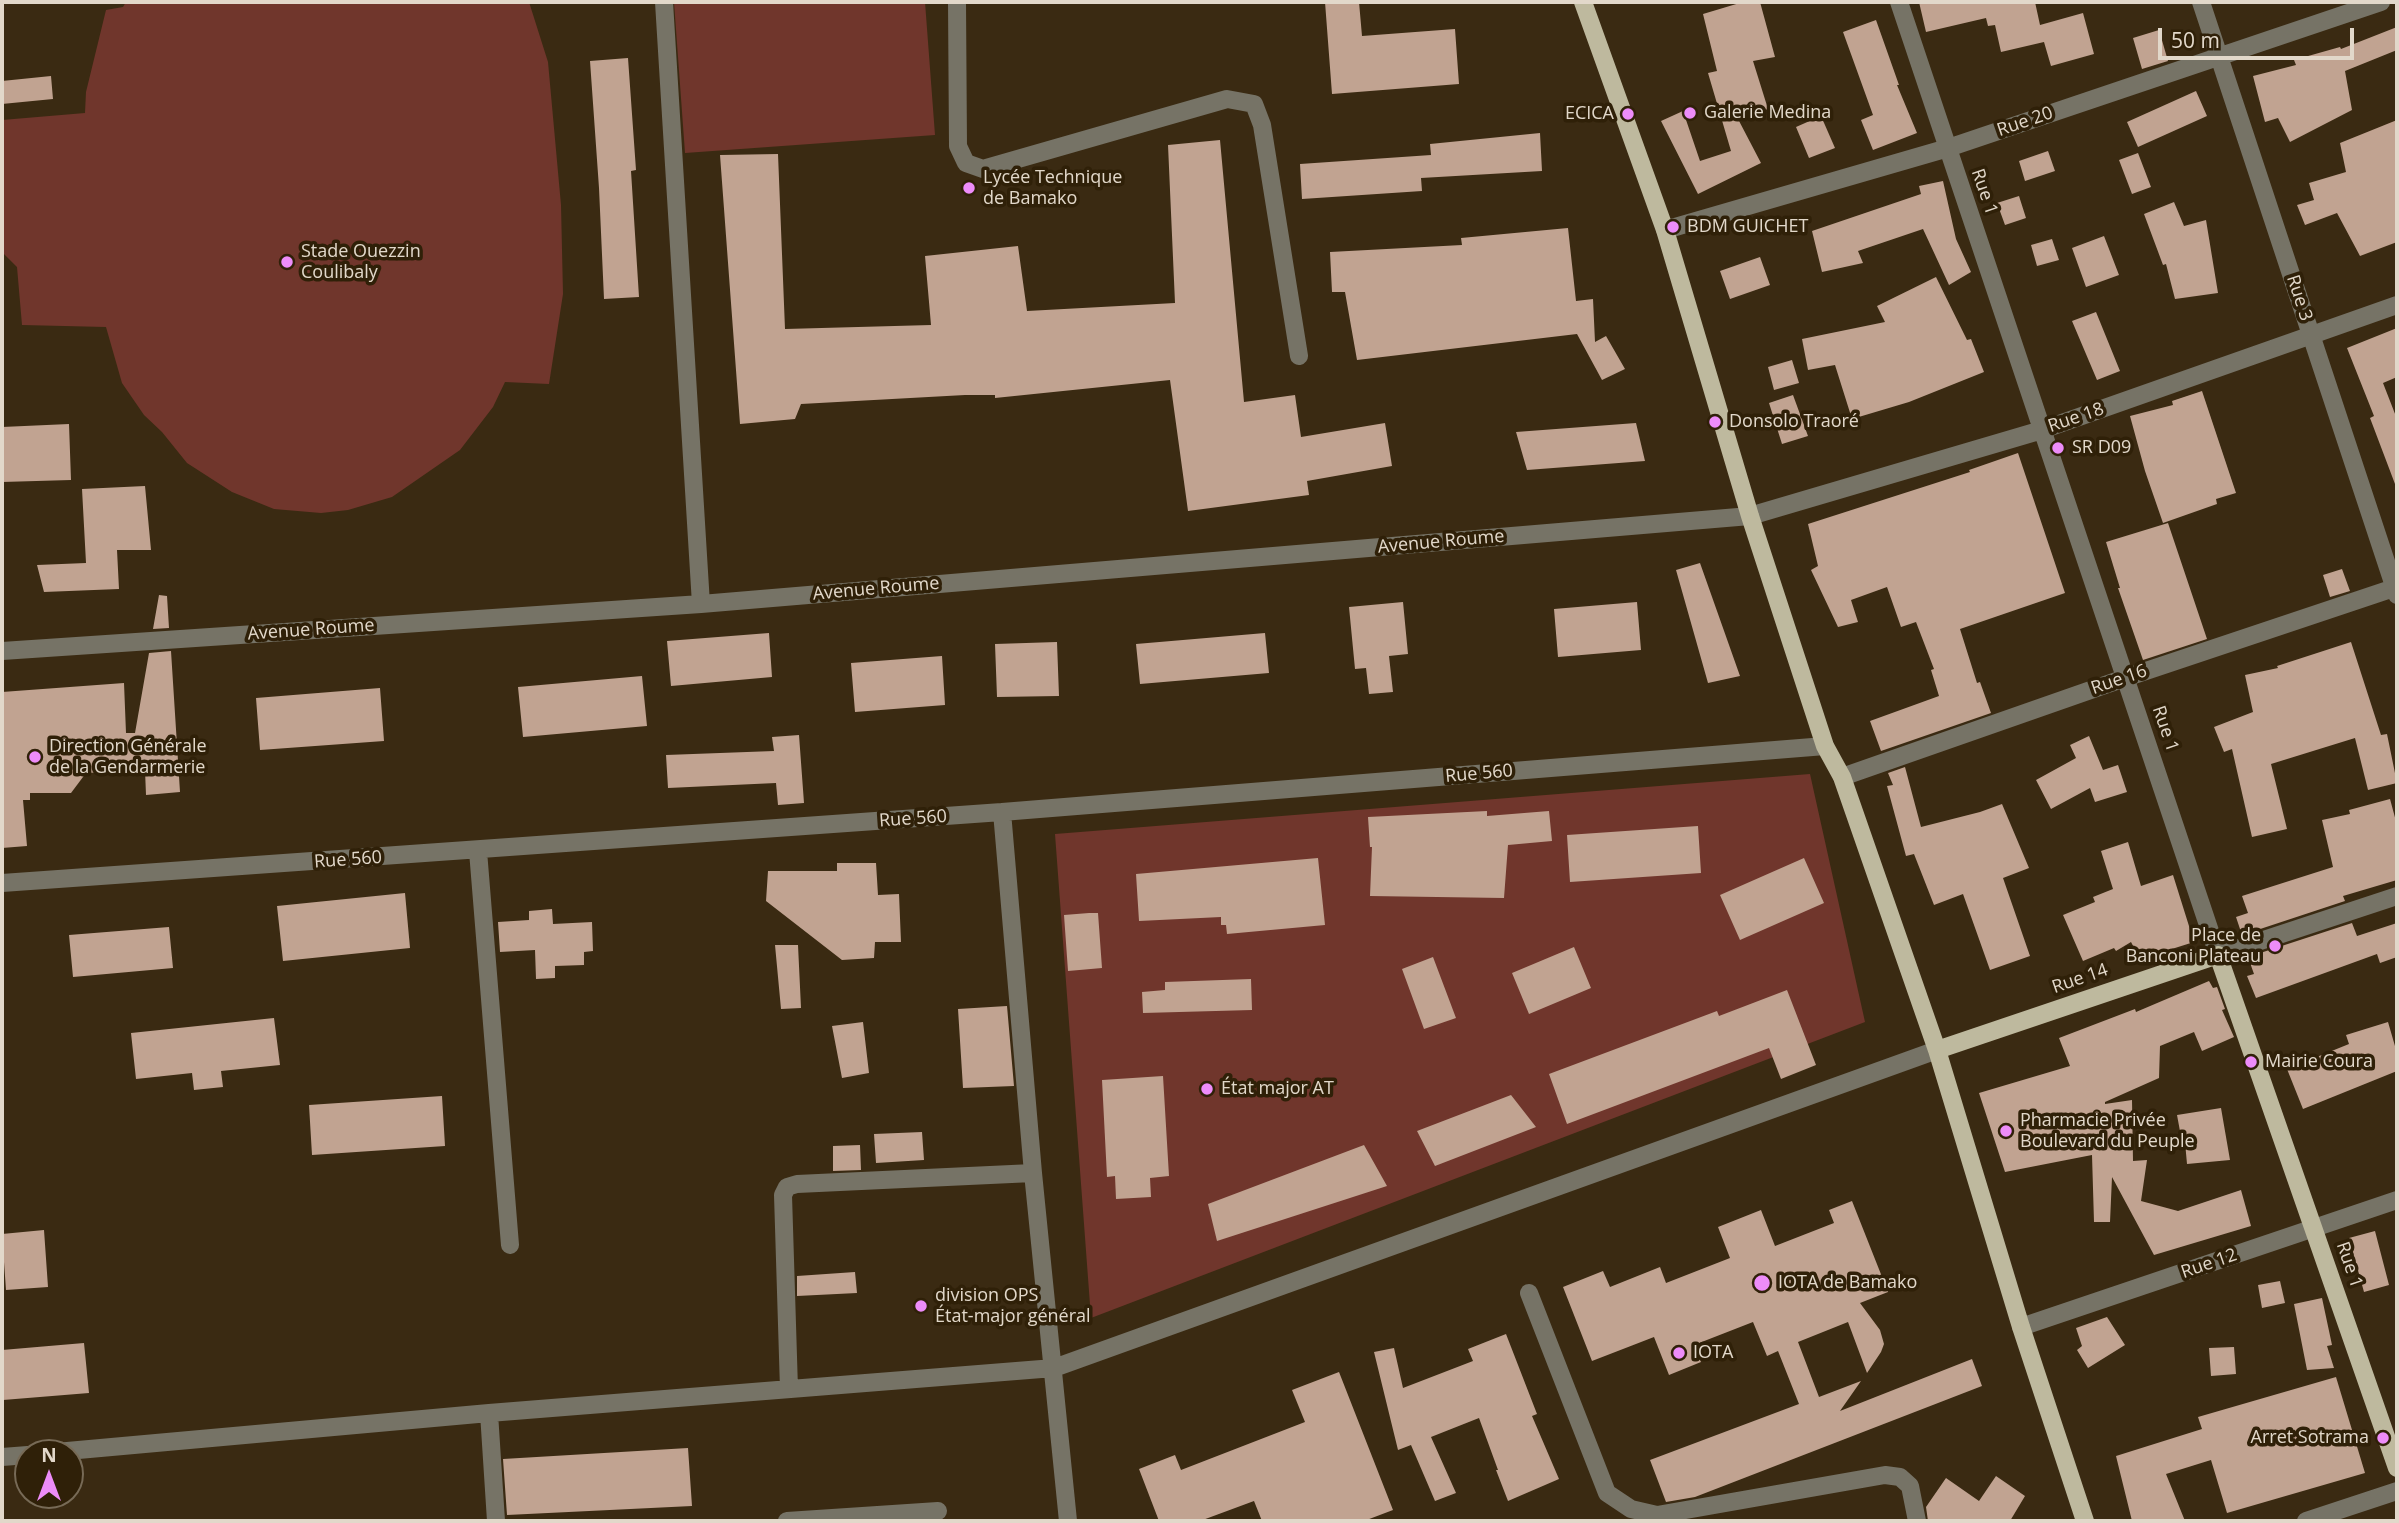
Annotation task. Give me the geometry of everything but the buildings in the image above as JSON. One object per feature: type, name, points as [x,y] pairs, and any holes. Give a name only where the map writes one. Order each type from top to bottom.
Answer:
[{"type":"main road","points":[[1583,2],[1665,230],[1750,516],[1825,746],[1842,777],[1937,1050],[2021,1327],[2085,1521]]},
{"type":"main road","name":"Rue 14","points":[[1937,1050],[2218,955]]},
{"type":"main road","name":"Rue 1","points":[[2218,955],[2397,1468]]},
{"type":"street","points":[[664,2],[701,604]]},
{"type":"street","points":[[957,2],[958,146],[966,163],[983,169],[1227,99],[1254,104],[1262,125],[1299,356]]},
{"type":"street","name":"Rue 1","points":[[1899,2],[2218,955]]},
{"type":"street","name":"Rue 3","points":[[2201,2],[2397,590]]},
{"type":"street","name":"Rue 20","points":[[1665,230],[1948,148],[2381,2]]},
{"type":"street","name":"Rue 18","points":[[1750,516],[2042,430],[2397,305]]},
{"type":"street","name":"Avenue Roume","points":[[2,651],[701,604],[1750,516]]},
{"type":"street","name":"Rue 16","points":[[1842,777],[2125,678],[2397,590]]},
{"type":"street","name":"Rue 560","points":[[2,883],[1002,812],[1825,746]]},
{"type":"street","points":[[1002,812],[1068,1521]]},
{"type":"street","points":[[478,851],[510,1245]]},
{"type":"street","name":"Rue 14","points":[[2218,955],[2397,896]]},
{"type":"street","points":[[84,1449],[489,1413],[1054,1368],[1937,1050]]},
{"type":"street","points":[[789,1389],[783,1195],[787,1187],[797,1184],[1034,1173]]},
{"type":"street","name":"Rue 12","points":[[2021,1327],[2397,1200]]},
{"type":"street","points":[[1529,1293],[1607,1493],[1631,1509],[1657,1515],[1885,1475],[1900,1477],[1910,1486],[1917,1521]]},
{"type":"street","points":[[489,1413],[496,1521]]},
{"type":"street","points":[[2306,1521],[2397,1491]]},
{"type":"street","points":[[787,1521],[938,1511]]},
{"type":"shaded area","name":"Stade Ouezzin Coulibaly","points":[[126,2],[529,2],[548,62],[561,205],[563,294],[549,384],[505,382],[493,407],[460,450],[392,497],[348,510],[321,513],[274,509],[232,492],[187,463],[144,415],[122,383],[106,327],[22,325],[17,267],[2,252],[2,120],[85,113],[86,92],[106,10],[123,7]]},
{"type":"shaded area","points":[[674,2],[925,2],[935,135],[685,153]]},
{"type":"shaded area","points":[[1810,774],[1865,1022],[1091,1318],[1055,834]]},
{"type":"place","name":"Galerie Medina","points":[[1690,113]]},
{"type":"place","name":"ECICA","points":[[1628,114]]},
{"type":"place","name":"Lycée Technique de Bamako","points":[[969,188]]},
{"type":"place","name":"BDM GUICHET","points":[[1673,227]]},
{"type":"place","name":"Stade Ouezzin Coulibaly","points":[[287,262]]},
{"type":"place","name":"Donsolo Traoré","points":[[1715,422]]},
{"type":"place","name":"SR D09","points":[[2058,448]]},
{"type":"place","name":"Direction Générale de la Gendarmerie","points":[[35,757]]},
{"type":"place","name":"Place de Banconi Plateau","points":[[2275,946]]},
{"type":"place","name":"Mairie Coura","points":[[2251,1062]]},
{"type":"place","name":"État major AT","points":[[1207,1089]]},
{"type":"place","name":"Pharmacie Privée Boulevard du Peuple","points":[[2006,1131]]},
{"type":"place","name":"IOTA de Bamako","points":[[1762,1283]]},
{"type":"place","name":"division OPS État-major général","points":[[921,1306]]},
{"type":"place","name":"IOTA","points":[[1679,1353]]},
{"type":"place","name":"Arret Sotrama","points":[[2383,1438]]}]
